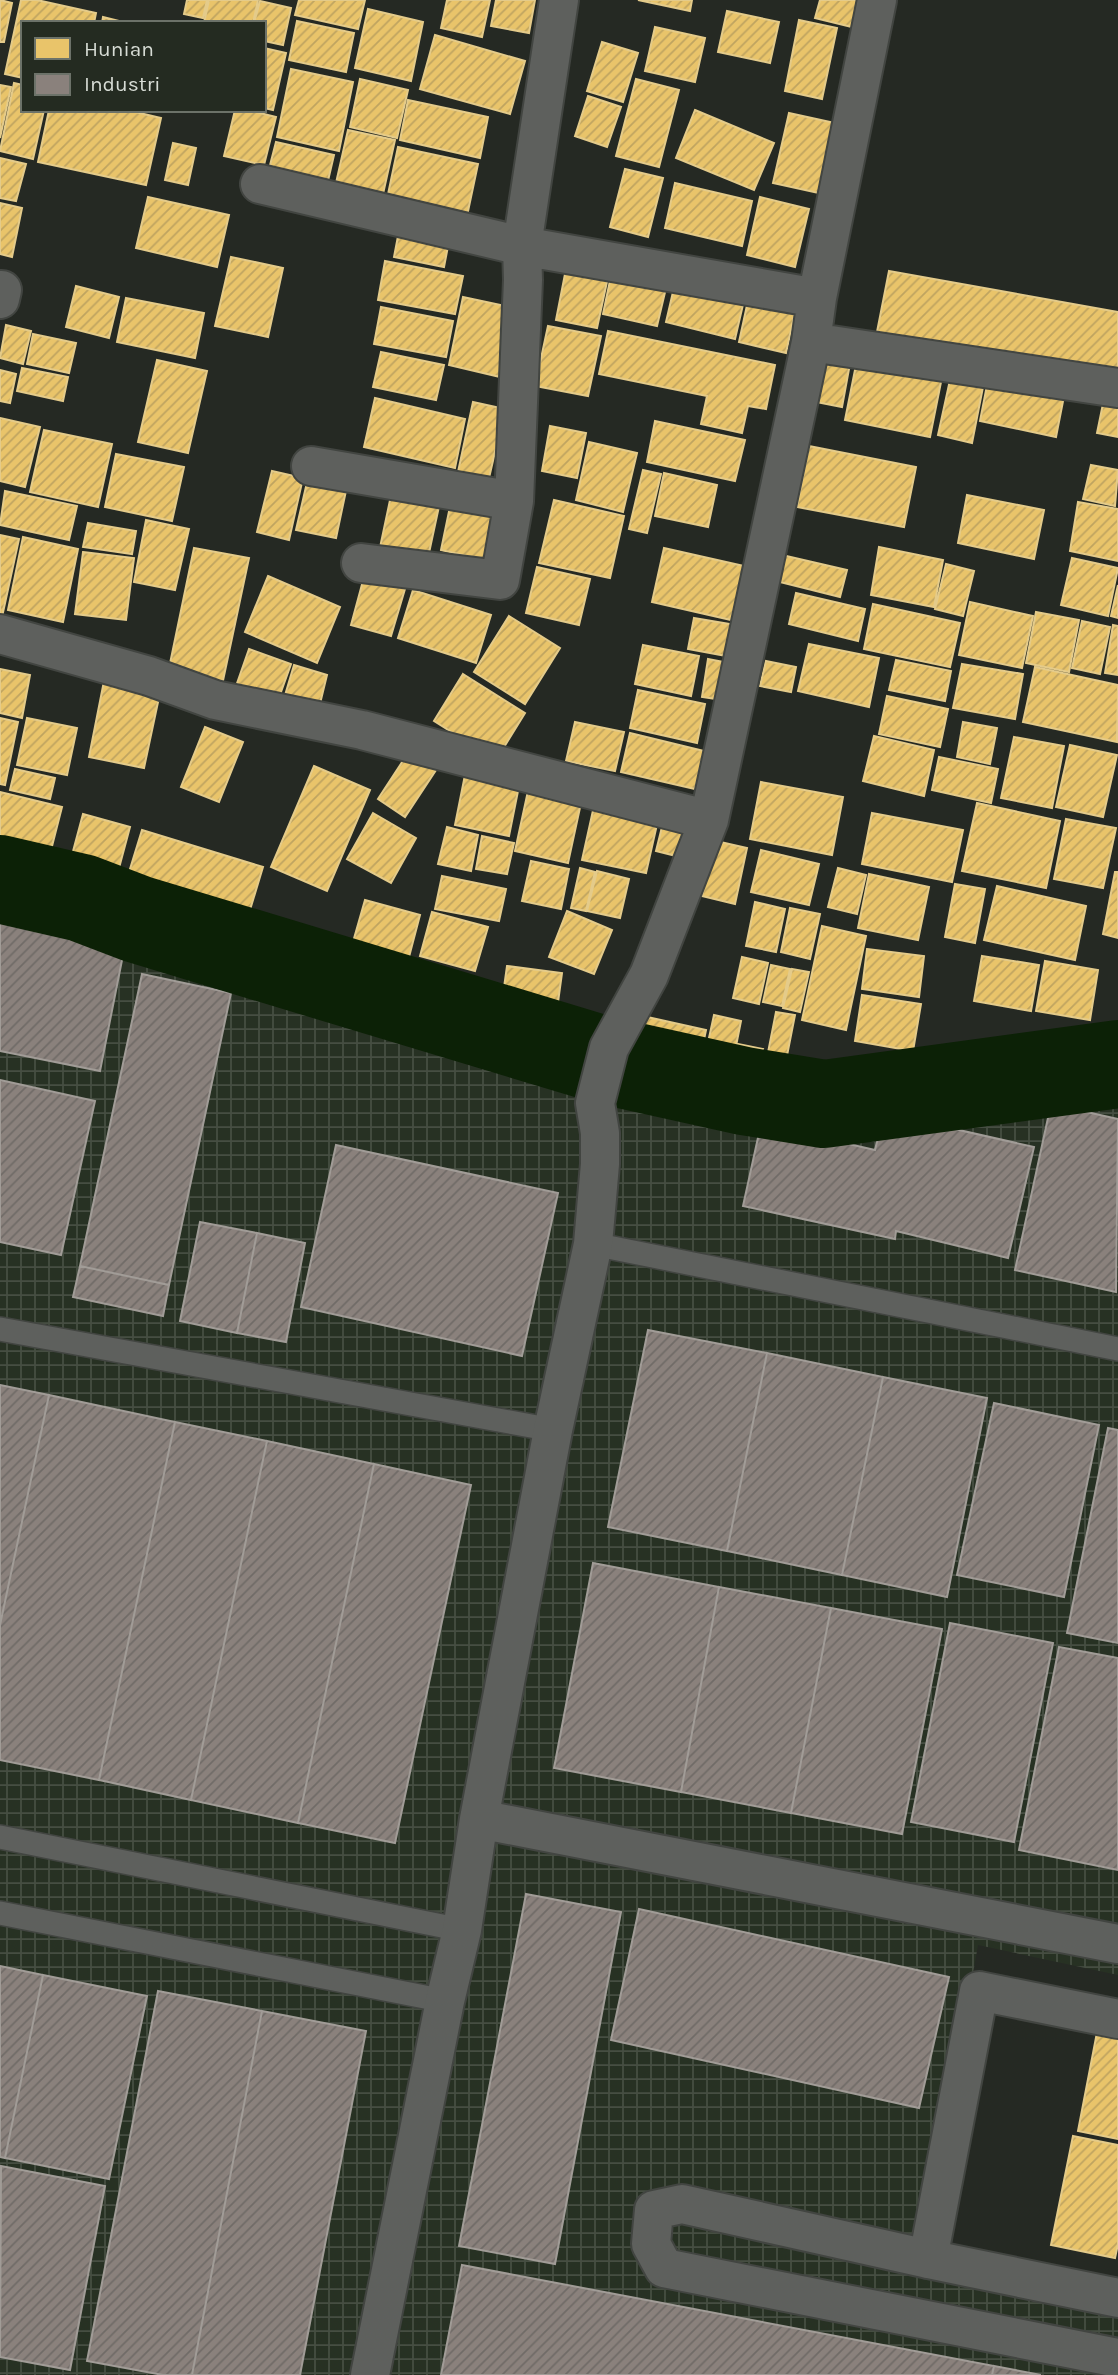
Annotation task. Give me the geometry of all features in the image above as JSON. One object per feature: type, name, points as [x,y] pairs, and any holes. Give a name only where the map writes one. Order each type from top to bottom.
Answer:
[{"type":"street","points":[[361,563],[500,580],[514,501],[522,246],[559,0]]},
{"type":"street","points":[[370,2375],[444,2001],[462,1930],[479,1819],[553,1430],[593,1244],[600,1164],[600,1133],[595,1103],[609,1048],[649,975],[709,820],[811,342],[817,298],[877,0]]},
{"type":"street","points":[[260,184],[522,246],[817,298]]},
{"type":"street","points":[[811,342],[1118,388]]},
{"type":"street","points":[[311,466],[514,501]]},
{"type":"street","points":[[0,634],[149,676],[215,700],[362,730],[709,820]]},
{"type":"street","points":[[479,1819],[1118,1944]]},
{"type":"street","points":[[928,2259],[979,1991],[1118,2019]]},
{"type":"street","points":[[1118,2298],[682,2204],[654,2210],[651,2244],[663,2268],[1118,2357]]},
{"type":"lane","points":[[593,1244],[1118,1349]]},
{"type":"lane","points":[[0,1329],[553,1430]]},
{"type":"lane","points":[[0,1837],[462,1930]]},
{"type":"lane","points":[[0,1913],[444,2001]]},
{"type":"shaded area","points":[[0,903],[530,1049],[815,1110],[1118,1058],[1118,1975],[978,1945],[926,2241],[1118,2282],[1118,2375],[0,2375]]},
{"type":"building: Hunian","points":[[0,0],[12,3],[4,42],[0,42]]},
{"type":"building: Hunian","points":[[21,0],[37,0],[96,13],[94,21],[21,21],[21,78],[5,74]]},
{"type":"building: Hunian","points":[[187,0],[207,0],[203,18],[184,14]]},
{"type":"building: Hunian","points":[[209,0],[258,0],[253,21],[204,21]]},
{"type":"building: Hunian","points":[[299,0],[365,0],[358,29],[295,15]]},
{"type":"building: Hunian","points":[[447,0],[490,0],[482,37],[441,28]]},
{"type":"building: Hunian","points":[[496,0],[535,0],[529,33],[491,26]]},
{"type":"building: Hunian","points":[[638,0],[692,0],[690,11]]},
{"type":"building: Hunian","points":[[820,0],[872,0],[864,30],[815,18]]},
{"type":"building: Hunian","points":[[260,1],[291,8],[283,45],[266,41],[266,21],[255,21]]},
{"type":"building: Hunian","points":[[368,9],[423,22],[411,81],[355,68]]},
{"type":"building: Hunian","points":[[727,11],[779,22],[770,63],[718,52]]},
{"type":"building: Hunian","points":[[103,17],[119,21],[102,21]]},
{"type":"building: Hunian","points":[[799,20],[837,28],[822,99],[785,91]]},
{"type":"building: Hunian","points":[[297,21],[354,33],[346,72],[289,60]]},
{"type":"building: Hunian","points":[[655,27],[705,38],[695,82],[645,71]]},
{"type":"building: Hunian","points":[[435,35],[525,61],[510,114],[420,89]]},
{"type":"building: Hunian","points":[[602,42],[638,53],[623,102],[587,91]]},
{"type":"building: Hunian","points":[[266,48],[286,53],[273,110],[266,108]]},
{"type":"building: Hunian","points":[[291,69],[353,82],[339,151],[277,137]]},
{"type":"building: Hunian","points":[[360,79],[408,90],[397,138],[350,127]]},
{"type":"building: Hunian","points":[[636,79],[679,90],[659,167],[616,156]]},
{"type":"building: Hunian","points":[[14,83],[21,85],[21,112],[44,112],[33,159],[0,151]]},
{"type":"building: Hunian","points":[[0,85],[11,87],[0,138]]},
{"type":"building: Hunian","points":[[588,96],[621,107],[607,147],[575,136]]},
{"type":"building: Hunian","points":[[408,100],[488,117],[480,158],[400,140]]},
{"type":"building: Hunian","points":[[695,110],[774,143],[754,190],[676,158]]},
{"type":"building: Hunian","points":[[49,112],[136,112],[161,118],[146,185],[38,162]]},
{"type":"building: Hunian","points":[[235,112],[256,112],[276,117],[264,165],[224,156]]},
{"type":"building: Hunian","points":[[789,113],[844,125],[828,195],[773,183]]},
{"type":"building: Hunian","points":[[348,130],[395,140],[383,194],[336,183]]},
{"type":"building: Hunian","points":[[276,142],[334,155],[327,185],[268,173]]},
{"type":"building: Hunian","points":[[173,143],[196,148],[188,185],[165,180]]},
{"type":"building: Hunian","points":[[398,147],[478,164],[467,216],[387,199]]},
{"type":"building: Hunian","points":[[0,158],[26,164],[16,201],[0,198]]},
{"type":"building: Hunian","points":[[625,169],[663,178],[648,237],[610,227]]},
{"type":"building: Hunian","points":[[675,183],[752,201],[742,246],[665,228]]},
{"type":"building: Hunian","points":[[148,197],[229,215],[217,267],[136,248]]},
{"type":"building: Hunian","points":[[760,197],[809,209],[795,267],[747,255]]},
{"type":"building: Hunian","points":[[0,203],[22,208],[12,257],[0,254]]},
{"type":"building: Hunian","points":[[399,231],[449,241],[444,267],[394,257]]},
{"type":"building: Hunian","points":[[231,257],[283,268],[268,337],[215,326]]},
{"type":"building: Hunian","points":[[385,261],[463,276],[455,314],[378,300]]},
{"type":"building: Hunian","points":[[566,269],[608,277],[597,328],[556,320]]},
{"type":"building: Hunian","points":[[889,271],[1118,312],[1118,380],[876,337]]},
{"type":"building: Hunian","points":[[611,276],[666,288],[657,326],[603,314]]},
{"type":"building: Hunian","points":[[676,279],[745,296],[735,339],[666,322]]},
{"type":"building: Hunian","points":[[76,286],[119,297],[109,338],[66,327]]},
{"type":"building: Hunian","points":[[749,296],[796,307],[786,353],[739,342]]},
{"type":"building: Hunian","points":[[463,297],[515,308],[500,377],[449,365]]},
{"type":"building: Hunian","points":[[126,298],[204,313],[195,358],[117,342]]},
{"type":"building: Hunian","points":[[381,307],[453,321],[446,357],[374,344]]},
{"type":"building: Hunian","points":[[6,325],[31,331],[23,364],[0,358]]},
{"type":"building: Hunian","points":[[548,326],[601,336],[588,396],[535,386]]},
{"type":"building: Hunian","points":[[608,331],[775,365],[766,409],[748,406],[742,433],[701,424],[707,396],[599,374]]},
{"type":"building: Hunian","points":[[33,334],[76,343],[69,373],[27,364]]},
{"type":"building: Hunian","points":[[816,351],[851,358],[842,407],[806,400]]},
{"type":"building: Hunian","points":[[381,352],[444,365],[436,400],[373,387]]},
{"type":"building: Hunian","points":[[858,355],[943,372],[930,437],[845,420]]},
{"type":"building: Hunian","points":[[157,360],[207,371],[188,453],[138,442]]},
{"type":"building: Hunian","points":[[22,368],[68,377],[63,401],[17,391]]},
{"type":"building: Hunian","points":[[0,370],[16,374],[10,403],[0,401]]},
{"type":"building: Hunian","points":[[989,375],[1065,391],[1056,437],[980,421]]},
{"type":"building: Hunian","points":[[950,380],[983,387],[972,443],[938,435]]},
{"type":"building: Hunian","points":[[1105,394],[1118,397],[1118,437],[1097,433]]},
{"type":"building: Hunian","points":[[375,398],[465,419],[455,468],[364,447]]},
{"type":"building: Hunian","points":[[473,402],[505,409],[489,478],[458,472]]},
{"type":"building: Hunian","points":[[0,418],[40,427],[25,487],[0,481]]},
{"type":"building: Hunian","points":[[655,421],[745,440],[735,481],[647,462]]},
{"type":"building: Hunian","points":[[550,426],[586,433],[577,478],[542,471]]},
{"type":"building: Hunian","points":[[44,430],[112,444],[98,507],[30,492]]},
{"type":"building: Hunian","points":[[589,442],[637,453],[623,512],[576,500]]},
{"type":"building: Hunian","points":[[809,446],[916,467],[904,527],[797,507]]},
{"type":"building: Hunian","points":[[116,454],[184,467],[172,521],[105,507]]},
{"type":"building: Hunian","points":[[1091,465],[1118,470],[1115,506],[1083,499]]},
{"type":"building: Hunian","points":[[643,470],[661,474],[647,533],[629,529]]},
{"type":"building: Hunian","points":[[272,471],[303,478],[289,540],[257,532]]},
{"type":"building: Hunian","points":[[664,473],[717,485],[708,527],[655,516]]},
{"type":"building: Hunian","points":[[308,478],[347,486],[336,538],[296,530]]},
{"type":"building: Hunian","points":[[393,486],[441,497],[426,567],[378,557]]},
{"type":"building: Hunian","points":[[5,491],[77,506],[69,540],[0,525]]},
{"type":"building: Hunian","points":[[967,495],[1044,510],[1034,559],[958,543]]},
{"type":"building: Hunian","points":[[452,497],[500,507],[489,561],[441,550]]},
{"type":"building: Hunian","points":[[554,500],[624,516],[610,578],[539,563]]},
{"type":"building: Hunian","points":[[1078,502],[1118,509],[1118,561],[1070,551]]},
{"type":"building: Hunian","points":[[146,520],[189,529],[175,590],[134,582]]},
{"type":"building: Hunian","points":[[88,523],[136,531],[132,554],[83,547]]},
{"type":"building: Hunian","points":[[0,535],[19,539],[2,617],[0,617]]},
{"type":"building: Hunian","points":[[23,537],[78,549],[63,622],[8,610]]},
{"type":"building: Hunian","points":[[879,547],[943,560],[934,607],[871,595]]},
{"type":"building: Hunian","points":[[194,548],[249,558],[221,690],[167,678]]},
{"type":"building: Hunian","points":[[664,548],[744,566],[731,620],[652,602]]},
{"type":"building: Hunian","points":[[83,552],[134,558],[126,620],[75,614]]},
{"type":"building: Hunian","points":[[782,555],[847,570],[840,597],[776,581]]},
{"type":"building: Hunian","points":[[1072,558],[1118,568],[1108,616],[1061,605]]},
{"type":"building: Hunian","points":[[946,564],[974,571],[963,616],[935,609]]},
{"type":"building: Hunian","points":[[537,567],[590,579],[579,625],[526,613]]},
{"type":"building: Hunian","points":[[268,576],[340,607],[317,663],[245,632]]},
{"type":"building: Hunian","points":[[364,577],[405,589],[391,636],[351,625]]},
{"type":"building: Hunian","points":[[1118,585],[1118,618],[1111,616]]},
{"type":"building: Hunian","points":[[413,590],[491,615],[476,663],[398,638]]},
{"type":"building: Hunian","points":[[796,593],[865,609],[858,641],[789,624]]},
{"type":"building: Hunian","points":[[970,602],[1033,616],[1022,668],[959,655]]},
{"type":"building: Hunian","points":[[873,604],[960,623],[950,667],[864,649]]},
{"type":"building: Hunian","points":[[1036,612],[1079,620],[1069,672],[1026,663]]},
{"type":"building: Hunian","points":[[509,616],[560,648],[525,704],[474,672]]},
{"type":"building: Hunian","points":[[694,618],[742,626],[737,658],[688,649]]},
{"type":"building: Hunian","points":[[1082,621],[1110,627],[1100,674],[1072,668]]},
{"type":"building: Hunian","points":[[1113,625],[1118,626],[1118,675],[1105,673]]},
{"type":"building: Hunian","points":[[809,644],[879,658],[869,707],[798,691]]},
{"type":"building: Hunian","points":[[643,645],[699,656],[691,696],[635,684]]},
{"type":"building: Hunian","points":[[249,649],[291,664],[277,703],[235,689]]},
{"type":"building: Hunian","points":[[708,659],[729,663],[723,700],[702,697]]},
{"type":"building: Hunian","points":[[896,660],[951,671],[945,701],[889,690]]},
{"type":"building: Hunian","points":[[766,661],[796,667],[791,692],[760,686]]},
{"type":"building: Hunian","points":[[962,664],[1023,674],[1015,719],[953,708]]},
{"type":"building: Hunian","points":[[294,665],[327,675],[318,712],[283,702]]},
{"type":"building: Hunian","points":[[1035,667],[1118,685],[1117,742],[1023,722]]},
{"type":"building: Hunian","points":[[0,669],[30,675],[22,718],[0,713]]},
{"type":"building: Hunian","points":[[463,674],[525,713],[496,760],[434,721]]},
{"type":"building: Hunian","points":[[105,676],[161,688],[144,768],[89,757]]},
{"type":"building: Hunian","points":[[638,690],[705,704],[697,743],[630,728]]},
{"type":"building: Hunian","points":[[887,696],[948,709],[940,747],[879,734]]},
{"type":"building: Hunian","points":[[0,718],[18,722],[5,785],[0,784]]},
{"type":"building: Hunian","points":[[27,718],[77,728],[67,775],[17,765]]},
{"type":"building: Hunian","points":[[575,722],[624,732],[615,771],[566,761]]},
{"type":"building: Hunian","points":[[963,722],[997,728],[990,764],[957,757]]},
{"type":"building: Hunian","points":[[205,727],[243,742],[219,802],[181,787]]},
{"type":"building: Hunian","points":[[630,733],[704,751],[695,789],[621,772]]},
{"type":"building: Hunian","points":[[874,736],[934,750],[924,796],[863,781]]},
{"type":"building: Hunian","points":[[1014,737],[1064,746],[1052,808],[1001,798]]},
{"type":"building: Hunian","points":[[1070,745],[1117,755],[1103,817],[1056,807]]},
{"type":"building: Hunian","points":[[410,750],[438,767],[405,817],[378,799]]},
{"type":"building: Hunian","points":[[939,757],[998,769],[991,803],[932,790]]},
{"type":"building: Hunian","points":[[314,766],[370,790],[327,891],[271,867]]},
{"type":"building: Hunian","points":[[15,769],[55,778],[50,799],[10,790]]},
{"type":"building: Hunian","points":[[465,775],[519,786],[509,836],[455,825]]},
{"type":"building: Hunian","points":[[761,782],[843,797],[832,855],[750,839]]},
{"type":"building: Hunian","points":[[528,791],[581,803],[568,863],[515,851]]},
{"type":"building: Hunian","points":[[0,792],[62,807],[50,854],[0,841]]},
{"type":"building: Hunian","points":[[977,803],[1060,821],[1046,888],[962,871]]},
{"type":"building: Hunian","points":[[594,806],[658,820],[646,873],[582,860]]},
{"type":"building: Hunian","points":[[373,813],[416,838],[391,883],[347,859]]},
{"type":"building: Hunian","points":[[872,813],[963,830],[952,882],[862,864]]},
{"type":"building: Hunian","points":[[83,814],[130,827],[115,883],[68,870]]},
{"type":"building: Hunian","points":[[664,819],[692,825],[684,858],[656,851]]},
{"type":"building: Hunian","points":[[1066,819],[1116,828],[1103,888],[1054,879]]},
{"type":"building: Hunian","points":[[447,827],[478,835],[471,871],[438,864]]},
{"type":"building: Hunian","points":[[142,830],[263,867],[243,933],[122,895]]},
{"type":"building: Hunian","points":[[482,836],[514,843],[507,874],[476,869]]},
{"type":"building: Hunian","points":[[716,841],[747,848],[735,904],[702,896]]},
{"type":"building: Hunian","points":[[761,850],[819,864],[809,905],[751,892]]},
{"type":"building: Hunian","points":[[531,861],[569,869],[561,909],[522,901]]},
{"type":"building: Hunian","points":[[580,868],[595,872],[586,911],[571,908]]},
{"type":"building: Hunian","points":[[838,868],[866,875],[857,914],[828,907]]},
{"type":"building: Hunian","points":[[597,871],[629,879],[620,918],[587,911]]},
{"type":"building: Hunian","points":[[1115,872],[1118,872],[1118,938],[1103,934]]},
{"type":"building: Hunian","points":[[869,874],[929,887],[918,940],[858,928]]},
{"type":"building: Hunian","points":[[442,876],[506,889],[499,921],[435,909]]},
{"type":"building: Hunian","points":[[955,884],[985,889],[975,943],[945,937]]},
{"type":"building: Hunian","points":[[997,886],[1086,906],[1075,960],[984,940]]},
{"type":"building: Hunian","points":[[365,900],[420,915],[409,957],[353,942]]},
{"type":"building: Hunian","points":[[755,902],[785,909],[776,952],[746,946]]},
{"type":"building: Hunian","points":[[790,908],[820,914],[810,959],[781,952]]},
{"type":"building: Hunian","points":[[567,911],[612,930],[594,974],[549,957]]},
{"type":"building: Hunian","points":[[432,912],[488,927],[475,971],[420,956]]},
{"type":"building: Hunian","points":[[822,926],[866,936],[846,1030],[802,1020]]},
{"type":"building: Hunian","points":[[867,949],[924,956],[919,997],[862,989]]},
{"type":"building: Hunian","points":[[982,956],[1039,965],[1031,1011],[974,1001]]},
{"type":"building: Hunian","points":[[742,957],[768,963],[759,1004],[733,998]]},
{"type":"building: Hunian","points":[[1045,961],[1098,970],[1090,1020],[1036,1011]]},
{"type":"building: Hunian","points":[[771,965],[790,969],[782,1006],[763,1002]]},
{"type":"building: Hunian","points":[[507,966],[562,973],[555,1024],[500,1016]]},
{"type":"building: Hunian","points":[[792,969],[809,972],[800,1012],[783,1008]]},
{"type":"building: Hunian","points":[[862,995],[921,1004],[913,1051],[855,1041]]},
{"type":"building: Hunian","points":[[776,1012],[795,1015],[780,1091],[761,1088]]},
{"type":"building: Hunian","points":[[634,1014],[706,1030],[697,1074],[624,1058]]},
{"type":"building: Hunian","points":[[714,1015],[741,1021],[732,1066],[704,1061]]},
{"type":"building: Hunian","points":[[738,1044],[763,1049],[758,1070],[733,1064]]},
{"type":"building: Hunian","points":[[1099,2022],[1118,2026],[1118,2139],[1078,2131]]},
{"type":"building: Hunian","points":[[1073,2136],[1118,2145],[1118,2244],[1115,2258],[1051,2245]]},
{"type":"building: Industri","points":[[0,920],[125,945],[100,1071],[0,1051]]},
{"type":"building: Industri","points":[[142,974],[231,993],[169,1285],[80,1266]]},
{"type":"building: Industri","points":[[0,1080],[95,1101],[61,1255],[0,1242]]},
{"type":"building: Industri","points":[[1051,1104],[1118,1119],[1116,1292],[1015,1270]]},
{"type":"building: Industri","points":[[884,1113],[1034,1147],[1008,1258],[896,1231],[895,1239],[743,1206],[761,1124],[875,1150]]},
{"type":"building: Industri","points":[[336,1145],[558,1193],[522,1356],[301,1307]]},
{"type":"building: Industri","points":[[200,1222],[257,1233],[237,1333],[180,1321]]},
{"type":"building: Industri","points":[[257,1233],[305,1243],[286,1342],[237,1333]]},
{"type":"building: Industri","points":[[80,1266],[169,1285],[163,1316],[73,1297]]},
{"type":"building: Industri","points":[[648,1330],[767,1353],[727,1551],[608,1527]]},
{"type":"building: Industri","points":[[767,1353],[883,1377],[842,1575],[727,1551]]},
{"type":"building: Industri","points":[[883,1377],[987,1398],[947,1597],[842,1575]]},
{"type":"building: Industri","points":[[0,1385],[49,1395],[0,1625]]},
{"type":"building: Industri","points":[[49,1395],[175,1422],[99,1780],[0,1760],[0,1625]]},
{"type":"building: Industri","points":[[994,1403],[1099,1425],[1064,1597],[957,1575]]},
{"type":"building: Industri","points":[[175,1422],[267,1441],[191,1800],[99,1780]]},
{"type":"building: Industri","points":[[1108,1428],[1118,1430],[1118,1643],[1067,1633]]},
{"type":"building: Industri","points":[[267,1441],[374,1464],[298,1823],[191,1800]]},
{"type":"building: Industri","points":[[374,1464],[471,1485],[395,1843],[298,1823]]},
{"type":"building: Industri","points":[[593,1563],[719,1587],[681,1792],[554,1768]]},
{"type":"building: Industri","points":[[719,1587],[831,1608],[791,1813],[681,1792]]},
{"type":"building: Industri","points":[[831,1608],[942,1629],[902,1834],[791,1813]]},
{"type":"building: Industri","points":[[950,1623],[1053,1643],[1014,1842],[911,1822]]},
{"type":"building: Industri","points":[[1059,1647],[1118,1658],[1118,1870],[1019,1850]]},
{"type":"building: Industri","points":[[526,1894],[621,1912],[555,2264],[459,2246]]},
{"type":"building: Industri","points":[[639,1909],[949,1977],[919,2108],[611,2040]]},
{"type":"building: Industri","points":[[0,1966],[43,1975],[5,2158],[0,2157]]},
{"type":"building: Industri","points":[[43,1975],[147,1996],[109,2179],[5,2158]]},
{"type":"building: Industri","points":[[158,1991],[262,2011],[192,2375],[163,2375],[87,2361]]},
{"type":"building: Industri","points":[[262,2011],[366,2031],[300,2375],[192,2375]]},
{"type":"building: Industri","points":[[1,2166],[105,2186],[70,2370],[0,2357]]},
{"type":"building: Industri","points":[[462,2265],[994,2366],[992,2375],[441,2375]]},
{"type":"building: Industri","points":[[994,2366],[1041,2375],[992,2375]]},
{"type":"waterway","points":[[0,879],[82,898],[137,919],[604,1060],[744,1091],[824,1104],[1118,1064]]}]
